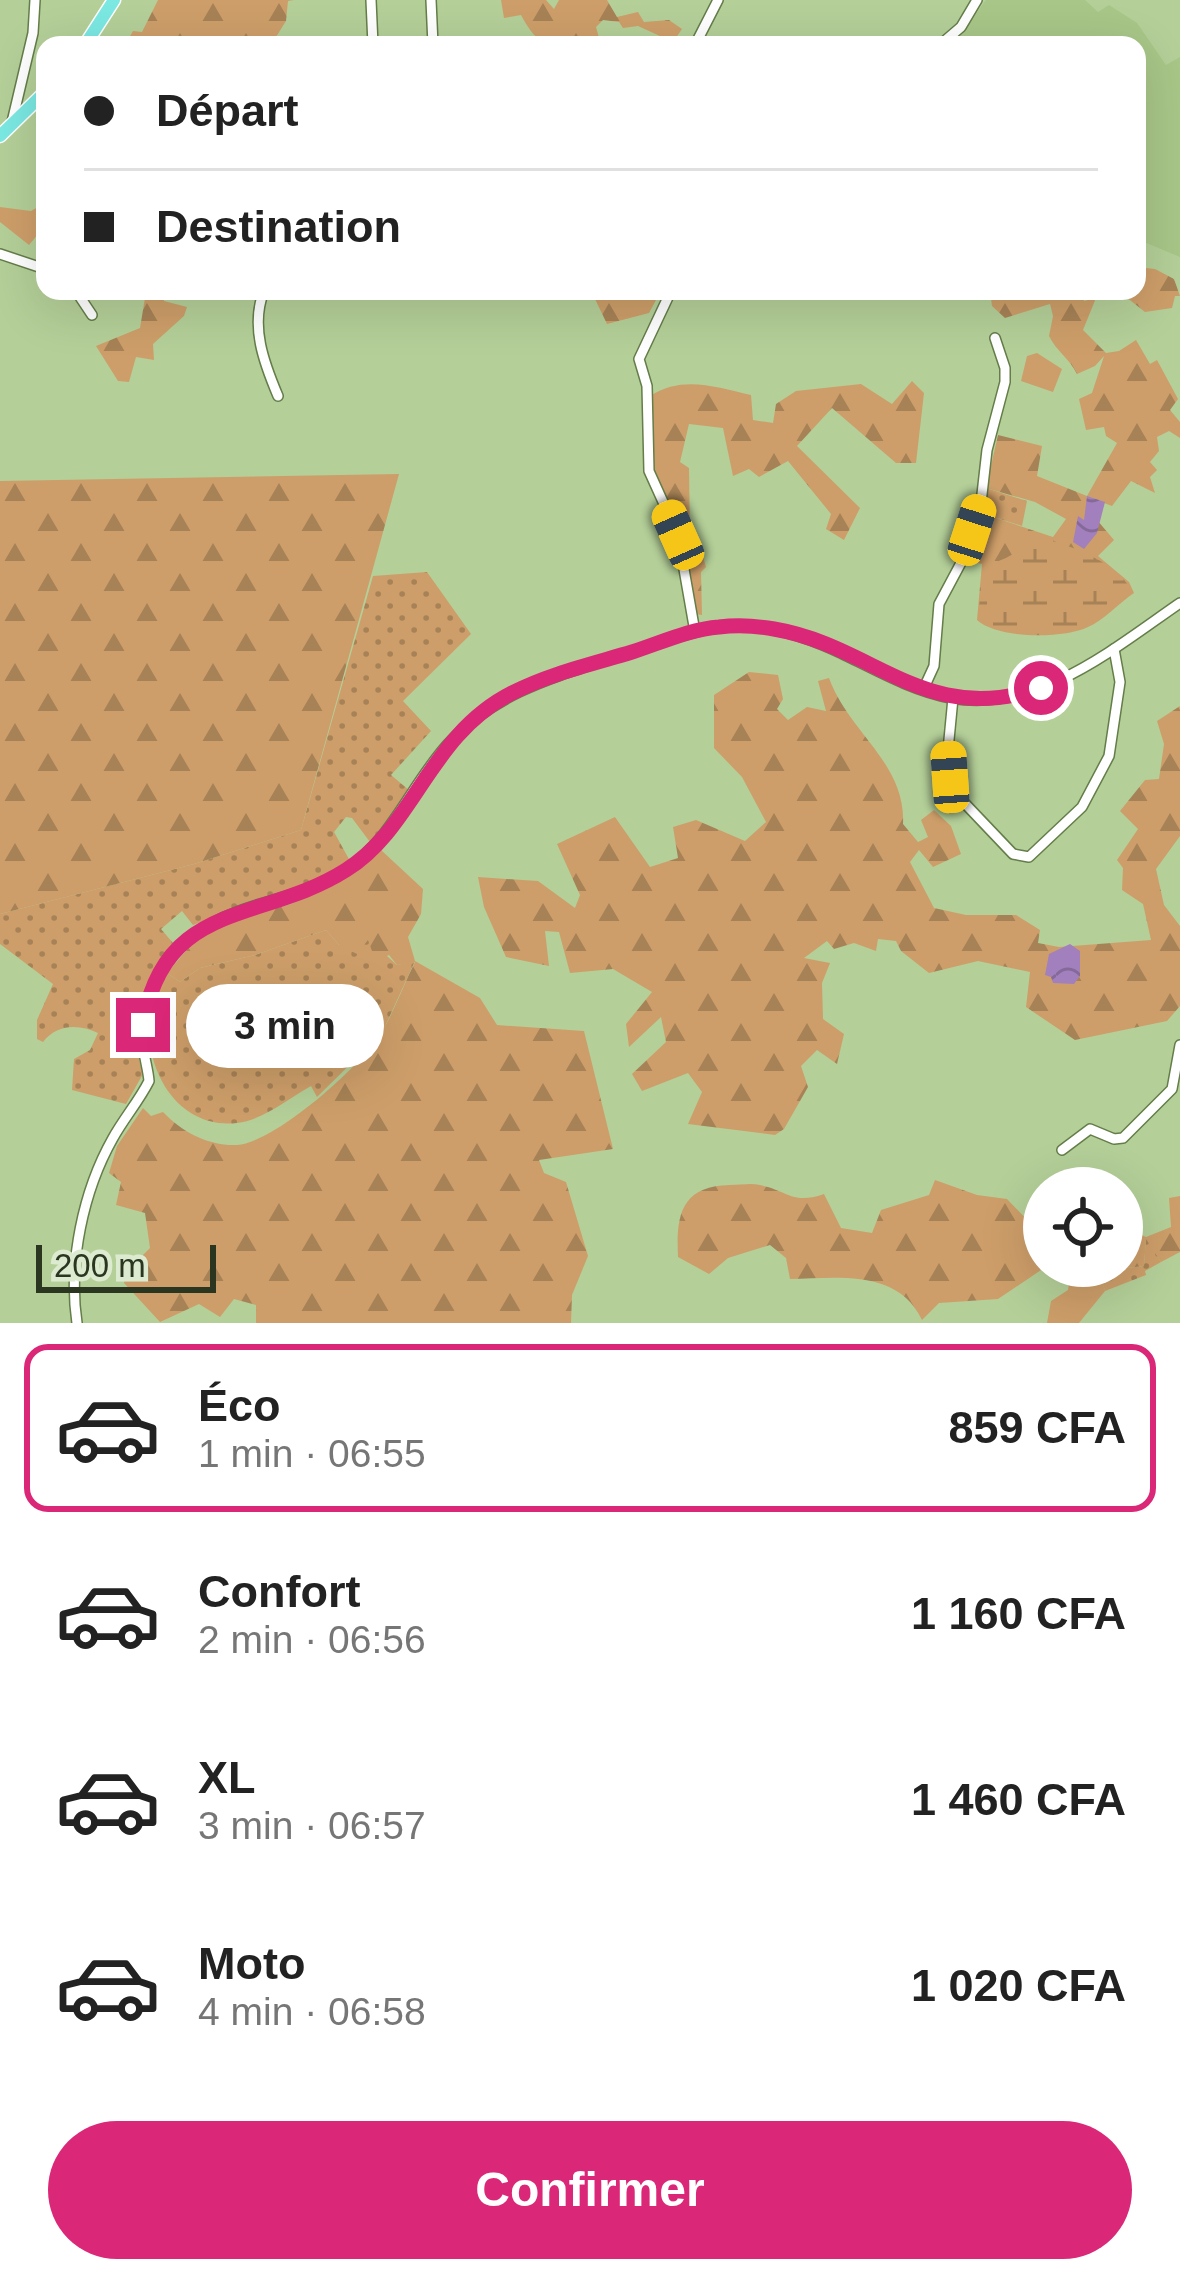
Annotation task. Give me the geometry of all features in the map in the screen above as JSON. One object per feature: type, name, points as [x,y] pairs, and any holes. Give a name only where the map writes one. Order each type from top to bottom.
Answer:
[{"type":"main road","points":[[92,36],[114,0]]},
{"type":"main road","points":[[5,132],[36,101]]},
{"type":"street","points":[[5,132],[33,34],[35,0]]},
{"type":"street","points":[[371,0],[373,36]]},
{"type":"street","points":[[431,0],[433,36]]},
{"type":"street","points":[[700,36],[718,0]]},
{"type":"street","points":[[950,36],[977,0]]},
{"type":"street","points":[[0,254],[36,266]]},
{"type":"street","points":[[82,300],[92,315]]},
{"type":"street","points":[[262,300],[258,322],[262,360],[278,396]]},
{"type":"street","points":[[667,300],[638,358],[647,386],[649,471],[678,535],[695,632]]},
{"type":"street","points":[[923,690],[934,666],[939,604],[963,559],[981,503],[987,450],[1005,382],[995,338]]},
{"type":"street","points":[[77,1323],[76,1257],[86,1209],[112,1138],[149,1081],[142,1044],[146,1004],[171,956],[215,921],[320,886],[352,867],[380,841],[446,746],[491,705],[524,687],[720,627],[793,634],[923,690],[953,698],[1025,694],[1114,649],[1180,603]]},
{"type":"street","points":[[953,698],[948,750],[954,792],[1013,854],[1029,857],[1082,807],[1109,756],[1120,682],[1114,649]]},
{"type":"street","points":[[1062,1150],[1086,1130],[1123,1138],[1172,1089],[1180,1045]]},
{"type":"shaded area","points":[[986,0],[1085,0],[1098,12],[1109,5],[1137,23],[1146,36],[960,36]]},
{"type":"shaded area","points":[[1146,36],[1166,65],[1180,57],[1180,257],[1146,243]]},
{"type":"green space","points":[[158,0],[294,0],[288,1],[286,21],[277,36],[130,36],[133,31],[142,32]]},
{"type":"green space","points":[[501,0],[546,0],[554,9],[559,0],[607,0],[617,17],[638,12],[644,22],[669,20],[682,29],[677,36],[660,36],[638,26],[623,28],[619,22],[603,20],[596,27],[598,36],[536,36],[521,15],[504,18]]},
{"type":"green space","points":[[0,207],[36,208],[36,237],[29,245],[0,222]]},
{"type":"green space","points":[[1146,268],[1155,269],[1174,279],[1180,296],[1175,296],[1172,308],[1145,312],[1130,300],[1146,300]]},
{"type":"green space","points":[[145,300],[187,307],[184,316],[153,344],[154,360],[136,357],[129,382],[118,381],[96,346],[140,328]]},
{"type":"green space","points":[[595,300],[656,300],[649,313],[607,324]]},
{"type":"green space","points":[[991,300],[1095,300],[1083,330],[1106,353],[1136,340],[1150,364],[1157,360],[1178,399],[1170,410],[1180,422],[1180,438],[1169,431],[1157,437],[1159,451],[1150,462],[1157,470],[1150,477],[1155,493],[1131,481],[1112,506],[1088,497],[1097,533],[1097,520],[1114,540],[1098,556],[1129,582],[1134,593],[1099,621],[1077,631],[1031,635],[1000,631],[977,620],[982,564],[966,560],[981,513],[1053,537],[1066,519],[1035,502],[986,488],[998,435],[1042,446],[1037,476],[1087,496],[1117,443],[1106,436],[1104,427],[1086,430],[1079,399],[1092,393],[1104,356],[1077,374],[1049,336],[1050,304],[1005,318]]},
{"type":"green space","points":[[1037,353],[1062,369],[1053,392],[1021,381],[1027,356]]},
{"type":"green space","points":[[1137,373],[1158,385],[1160,414],[1147,418],[1140,411],[1150,402],[1131,391]]},
{"type":"green space","points":[[912,381],[924,393],[916,463],[896,463],[832,408],[797,446],[860,508],[844,540],[826,529],[831,514],[788,461],[759,477],[749,469],[733,476],[723,428],[689,424],[680,462],[689,468],[690,535],[698,540],[706,567],[701,572],[702,615],[695,614],[681,534],[652,471],[650,396],[687,384],[725,389],[751,395],[753,420],[773,423],[776,404],[796,391],[861,384],[892,404]]},
{"type":"green space","points":[[399,474],[301,830],[194,864],[0,914],[0,481]]},
{"type":"green space","points":[[986,488],[1027,501],[1022,526],[981,513]]},
{"type":"green space","points":[[1046,538],[1105,564],[1132,591],[1082,625],[1057,633],[1004,629],[978,618],[983,565]]},
{"type":"green space","points":[[427,572],[471,634],[403,701],[431,731],[391,775],[410,791],[370,842],[352,818],[346,817],[334,832],[350,861],[328,876],[193,925],[182,911],[161,929],[173,943],[141,1005],[137,1039],[143,1074],[126,1104],[72,1090],[74,1059],[90,1050],[98,1033],[69,1027],[43,1042],[37,1039],[37,1020],[53,984],[0,944],[0,914],[194,864],[301,830],[373,576]]},
{"type":"green space","points":[[749,672],[778,675],[783,699],[777,709],[788,720],[807,707],[826,711],[818,681],[829,678],[896,783],[903,824],[918,842],[928,837],[921,820],[934,810],[951,826],[961,854],[933,867],[919,850],[910,862],[934,908],[966,915],[1016,915],[1040,930],[1038,943],[1059,947],[1151,940],[1143,904],[1122,890],[1123,868],[1117,860],[1138,829],[1120,811],[1145,780],[1159,779],[1164,744],[1157,721],[1180,706],[1180,836],[1156,869],[1164,905],[1180,926],[1180,1006],[1167,1021],[1075,1040],[1026,1007],[1030,972],[978,961],[929,973],[901,951],[896,941],[878,939],[876,951],[854,943],[834,949],[827,941],[804,958],[830,963],[822,983],[823,1019],[844,1034],[837,1064],[817,1050],[801,1066],[808,1087],[784,1129],[775,1135],[688,1124],[702,1092],[688,1073],[642,1091],[632,1074],[666,1042],[661,1017],[629,1047],[626,1024],[652,992],[613,969],[570,973],[559,932],[545,931],[549,966],[506,957],[484,907],[478,877],[538,881],[575,908],[580,895],[557,844],[615,817],[650,867],[678,858],[673,827],[696,820],[745,841],[766,822],[742,777],[714,748],[714,695]]},
{"type":"green space","points":[[381,850],[423,889],[421,914],[408,937],[415,961],[480,998],[497,1025],[584,1031],[613,1149],[539,1160],[544,1173],[566,1182],[588,1256],[572,1295],[571,1323],[256,1323],[256,1305],[234,1299],[220,1317],[199,1304],[160,1322],[124,1283],[127,1271],[150,1248],[145,1213],[116,1205],[121,1182],[109,1173],[117,1146],[143,1108],[151,1116],[163,1112],[178,1126],[216,1143],[237,1145],[273,1131],[318,1099],[373,1044],[415,962],[397,965],[389,955],[376,962],[368,940],[357,954],[339,945],[326,930],[200,968],[180,982],[167,973],[197,938],[220,924],[291,904],[336,884]]},
{"type":"green space","points":[[326,930],[339,945],[368,939],[397,965],[415,961],[382,1033],[317,1097],[311,1086],[266,1113],[237,1123],[216,1123],[182,1106],[159,1075],[149,1036],[153,1005],[167,973],[180,982],[200,968]]},
{"type":"green space","points":[[935,1180],[977,1195],[1007,1199],[1023,1216],[1023,1282],[998,1299],[939,1303],[922,1320],[898,1292],[883,1284],[847,1278],[790,1279],[786,1258],[770,1245],[728,1258],[709,1274],[678,1257],[678,1228],[685,1206],[691,1197],[714,1187],[757,1184],[791,1196],[824,1194],[841,1228],[872,1233],[881,1210],[929,1195]]},
{"type":"green space","points":[[1180,1196],[1180,1252],[1161,1262],[1146,1239],[1143,1266],[1143,1236],[1171,1227],[1169,1198]]},
{"type":"green space","points":[[1146,1237],[1161,1262],[1143,1276]]},
{"type":"green space","points":[[1104,1287],[1105,1291],[1079,1323],[1047,1323],[1051,1301],[1068,1290]]},
{"type":"water","points":[[1087,496],[1105,502],[1097,533],[1084,549],[1073,542],[1078,516],[1084,520]]},
{"type":"water","points":[[1070,944],[1080,951],[1080,976],[1074,984],[1053,983],[1045,975],[1049,954]]},
{"type":"route","points":[[143,1025],[157,980],[184,942],[237,911],[320,886],[352,867],[380,841],[446,746],[491,705],[524,687],[720,627],[793,634],[923,690],[953,698],[1009,697],[1041,688]]}]
